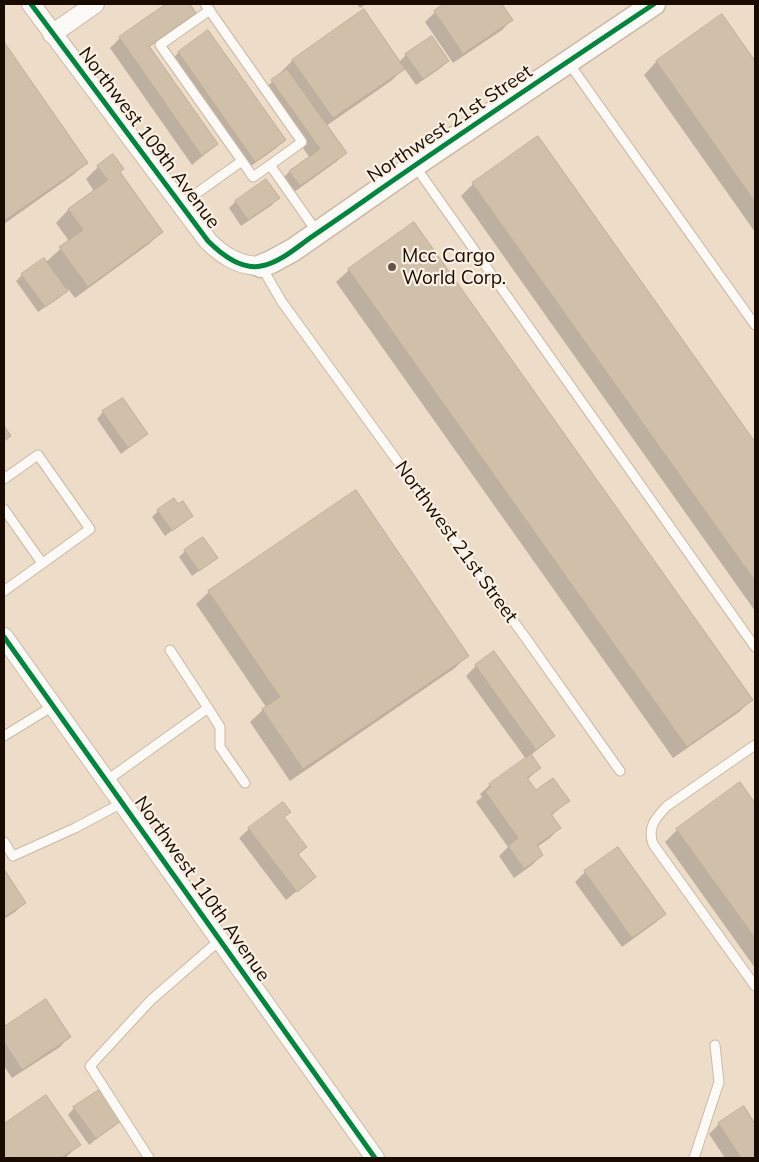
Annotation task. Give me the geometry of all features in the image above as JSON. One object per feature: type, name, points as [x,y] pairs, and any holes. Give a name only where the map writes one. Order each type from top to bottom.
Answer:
[{"type":"street","name":"Northwest 109th Avenue","points":[[31,4],[208,241],[221,253],[244,264],[261,266]]},
{"type":"street","points":[[52,34],[95,4]]},
{"type":"street","name":"Northwest 21st Street","points":[[261,266],[283,256],[414,165],[654,4]]},
{"type":"street","name":"Northwest 110th Avenue","points":[[4,636],[375,1158]]},
{"type":"lane","points":[[208,7],[302,142],[253,177],[160,44],[208,7]]},
{"type":"lane","points":[[567,62],[755,326]]},
{"type":"lane","points":[[180,205],[242,162]]},
{"type":"lane","points":[[270,164],[317,233]]},
{"type":"lane","name":"Northwest 21st Street","points":[[414,165],[755,647]]},
{"type":"lane","name":"Northwest 21st Street","points":[[261,266],[282,302],[525,637],[620,772]]},
{"type":"lane","points":[[4,478],[38,455],[90,529],[4,590]]},
{"type":"lane","points":[[4,508],[42,563]]},
{"type":"lane","points":[[170,650],[220,727],[220,747],[245,783]]},
{"type":"lane","points":[[4,736],[53,706]]},
{"type":"lane","points":[[106,781],[208,708]]},
{"type":"lane","points":[[755,745],[667,806],[655,821],[650,835],[653,844],[755,986]]},
{"type":"lane","points":[[4,842],[13,856],[75,828],[122,803]]},
{"type":"lane","points":[[149,1158],[90,1066],[151,1000],[220,940]]},
{"type":"lane","points":[[694,1158],[719,1082],[715,1045]]},
{"type":"building","points":[[166,4],[190,4],[196,13],[149,46],[218,144],[202,156],[119,37]]},
{"type":"building","points":[[444,4],[502,4],[513,20],[463,54],[434,11]]},
{"type":"building","points":[[364,9],[405,69],[333,118],[292,60]]},
{"type":"building","points":[[722,14],[755,61],[755,202],[656,61]]},
{"type":"building","points":[[208,30],[286,140],[255,162],[178,52]]},
{"type":"building","points":[[432,36],[449,61],[423,79],[405,54]]},
{"type":"building","points":[[4,42],[88,163],[4,221]]},
{"type":"building","points":[[287,69],[347,153],[300,186],[289,171],[320,149],[271,80]]},
{"type":"building","points":[[538,136],[755,442],[755,581],[472,183]]},
{"type":"building","points":[[113,154],[124,169],[120,172],[163,232],[88,287],[59,247],[83,230],[68,209],[108,180],[97,166]]},
{"type":"building","points":[[266,179],[280,198],[248,220],[235,201]]},
{"type":"building","points":[[414,222],[753,700],[687,747],[348,269]]},
{"type":"building","points":[[44,258],[68,291],[45,307],[21,274]]},
{"type":"building","points":[[123,398],[148,434],[128,448],[102,411]]},
{"type":"building","points":[[4,426],[11,436],[4,441]]},
{"type":"building","points":[[356,490],[469,656],[303,769],[262,709],[280,697],[208,591]]},
{"type":"building","points":[[174,498],[178,504],[183,501],[193,516],[172,531],[157,510]]},
{"type":"building","points":[[203,537],[218,558],[199,571],[184,550]]},
{"type":"building","points":[[494,651],[555,736],[536,750],[475,665]]},
{"type":"building","points":[[531,754],[541,768],[527,778],[536,790],[553,778],[570,801],[551,814],[561,828],[537,845],[543,855],[524,869],[508,846],[518,838],[485,791],[491,787],[489,784]]},
{"type":"building","points":[[740,782],[755,803],[755,938],[676,829]]},
{"type":"building","points":[[283,802],[291,812],[284,817],[307,847],[298,854],[316,877],[297,892],[248,828]]},
{"type":"building","points":[[618,847],[666,914],[632,938],[584,871]]},
{"type":"building","points":[[4,869],[26,903],[4,917]]},
{"type":"building","points":[[46,999],[71,1037],[22,1070],[4,1042],[4,1027]]},
{"type":"building","points":[[99,1090],[121,1121],[96,1139],[73,1107]]},
{"type":"building","points":[[46,1095],[81,1145],[61,1158],[4,1158],[4,1124]]},
{"type":"building","points":[[744,1106],[755,1124],[755,1158],[741,1158],[718,1123]]},
{"type":"cycle path","points":[[31,4],[208,241],[232,260],[254,267],[274,262],[287,255],[444,145],[654,4]]},
{"type":"cycle path","points":[[4,637],[375,1158]]},
{"type":"place","name":"Mcc Cargo World Corp.","points":[[392,267]]}]
